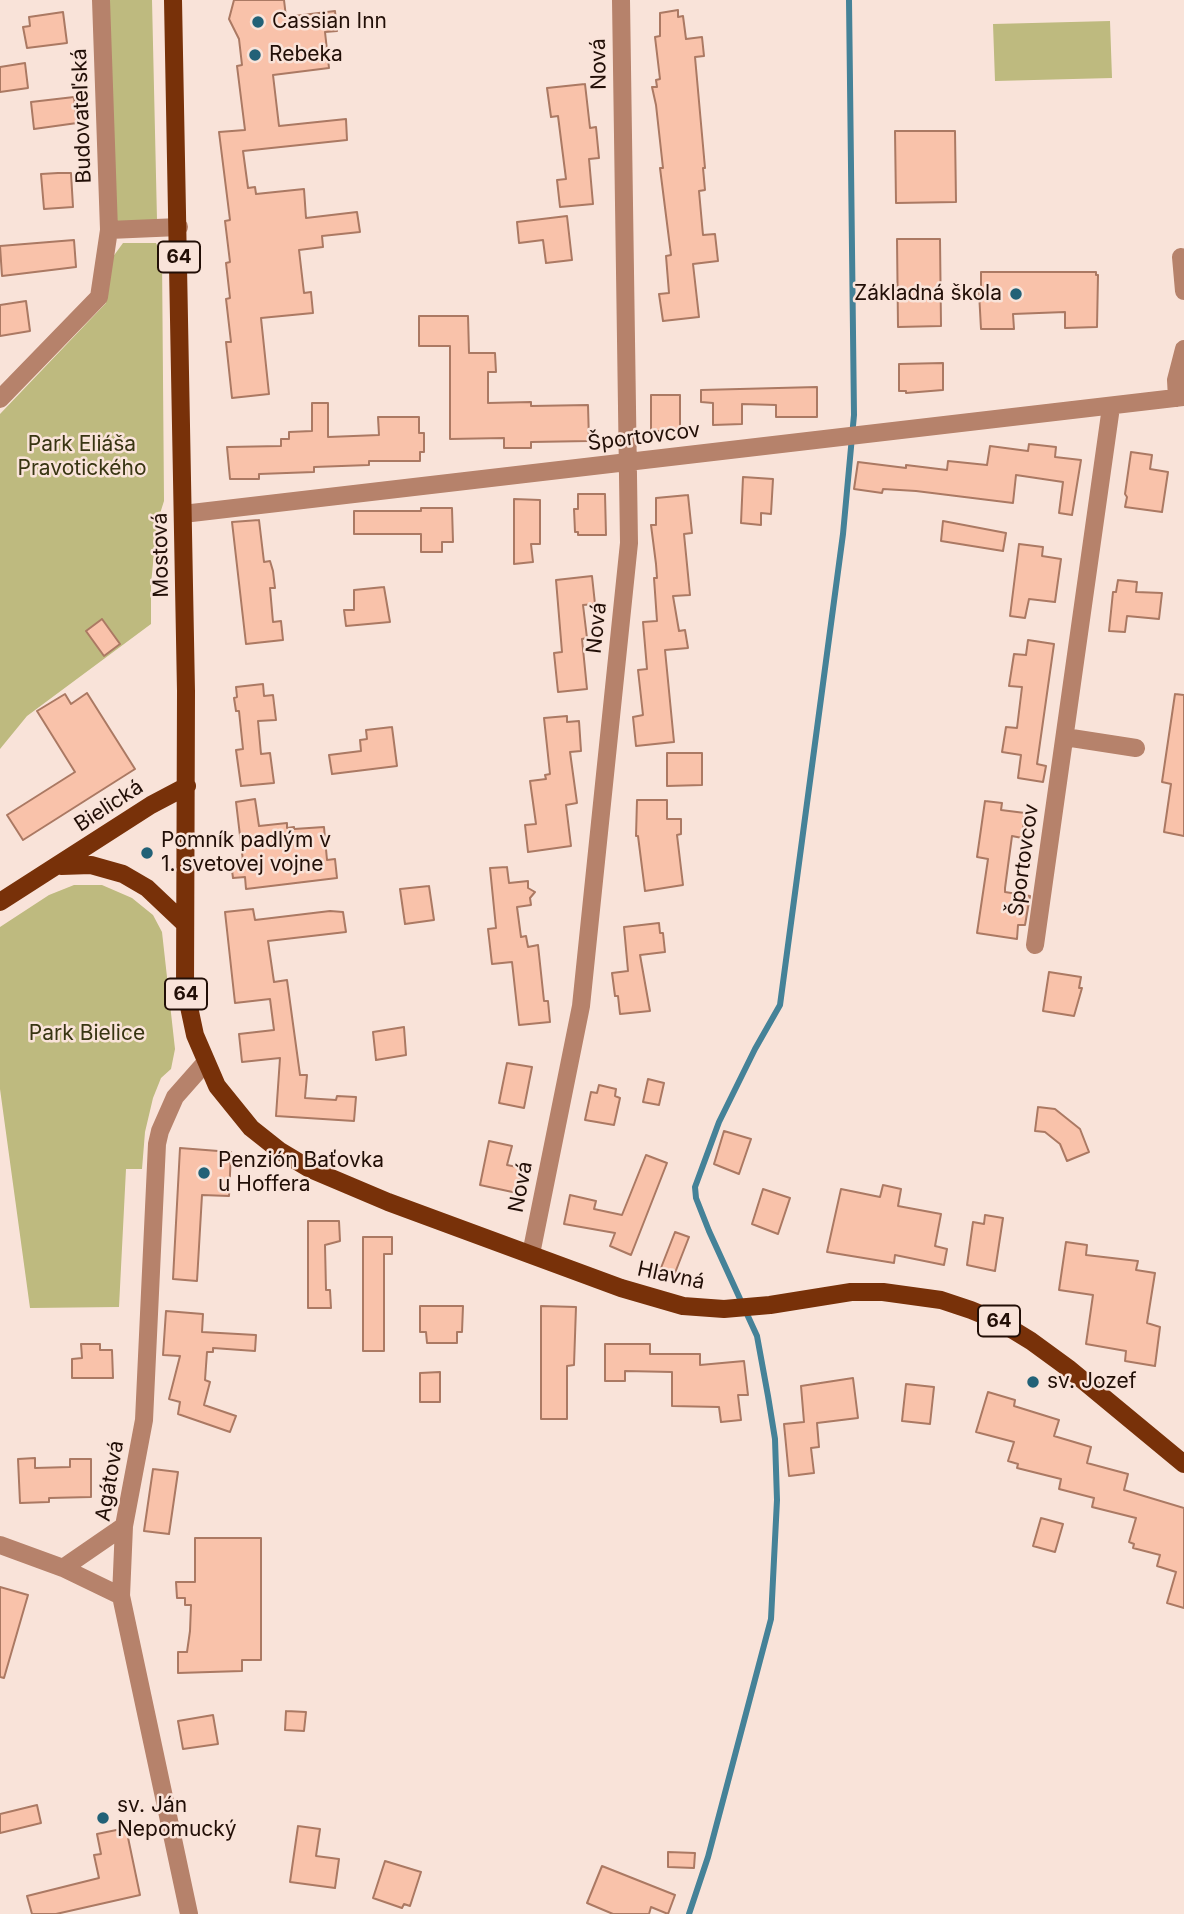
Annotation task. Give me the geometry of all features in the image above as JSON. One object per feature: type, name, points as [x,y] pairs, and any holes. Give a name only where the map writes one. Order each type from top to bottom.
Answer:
[{"type":"main road","name":"Mostová","points":[[173,0],[187,786],[185,988],[195,1035],[205,1063]]},
{"type":"main road","name":"Bielická","points":[[0,902],[151,805],[187,786]]},
{"type":"main road","name":"Bielická","points":[[57,867],[91,865],[124,874],[147,888],[184,923]]},
{"type":"main road","name":"Hlavná","points":[[205,1063],[233,1109],[251,1128],[280,1151],[333,1180],[646,1295],[682,1306],[724,1309],[770,1305],[851,1292],[883,1292],[941,1300],[971,1310],[1000,1322],[1031,1341],[1068,1368],[1184,1464]]},
{"type":"street","name":"Budovateľská","points":[[0,399],[99,297],[109,230],[101,0]]},
{"type":"street","name":"Nová","points":[[531,1254],[581,1006],[629,543],[621,0]]},
{"type":"street","points":[[109,230],[179,228]]},
{"type":"street","points":[[1181,257],[1184,291]]},
{"type":"street","points":[[1180,398],[1176,380],[1184,349]]},
{"type":"street","name":"Športovcov","points":[[183,514],[1180,398]]},
{"type":"street","name":"Športovcov","points":[[1035,945],[1111,407]]},
{"type":"street","points":[[1065,737],[1136,748]]},
{"type":"street","name":"Agátová","points":[[189,1914],[121,1596],[124,1526],[144,1420],[157,1144],[175,1097],[205,1063]]},
{"type":"street","points":[[62,1568],[124,1526]]},
{"type":"street","points":[[0,1545],[62,1568],[121,1596]]},
{"type":"green space","points":[[109,0],[152,0],[157,220],[115,223]]},
{"type":"green space","points":[[1110,21],[1112,78],[995,81],[993,24]]},
{"type":"green space","name":"Park Eliáša Pravotického","points":[[123,243],[156,243],[162,257],[164,501],[157,523],[151,584],[151,624],[27,716],[0,749],[0,414],[106,303],[107,265]]},
{"type":"green space","name":"Park Bielice","points":[[74,885],[102,885],[132,898],[153,915],[162,932],[175,1049],[171,1069],[161,1078],[153,1098],[145,1132],[142,1169],[126,1169],[119,1307],[30,1308],[0,1089],[0,927],[49,895]]},
{"type":"building","points":[[234,0],[284,0],[286,17],[335,11],[337,31],[325,32],[329,68],[273,75],[279,126],[346,119],[347,140],[243,151],[248,188],[255,187],[256,194],[304,189],[306,218],[357,212],[360,232],[322,236],[323,247],[299,250],[304,293],[311,292],[313,313],[261,318],[269,394],[232,398],[226,342],[231,342],[226,299],[230,298],[226,263],[230,262],[225,221],[230,220],[219,132],[245,130],[237,66],[242,65],[239,39],[229,19]]},
{"type":"building","points":[[678,10],[678,17],[683,16],[686,39],[702,37],[704,56],[695,57],[705,168],[705,190],[699,191],[703,235],[715,234],[718,261],[693,264],[699,317],[663,321],[659,294],[669,293],[666,256],[671,255],[652,87],[657,87],[656,80],[660,79],[655,37],[660,36],[660,13]]},
{"type":"building","points":[[63,12],[67,43],[27,48],[23,27],[30,26],[29,17]]},
{"type":"building","points":[[25,63],[28,88],[0,92],[0,67]]},
{"type":"building","points":[[585,84],[590,128],[596,127],[599,158],[589,159],[593,204],[560,207],[557,180],[566,179],[558,116],[551,117],[547,88]]},
{"type":"building","points":[[74,97],[77,123],[34,129],[31,102]]},
{"type":"building","points":[[895,131],[955,131],[956,202],[896,203]]},
{"type":"building","points":[[71,173],[73,207],[44,209],[41,174]]},
{"type":"building","points":[[567,216],[572,260],[546,263],[543,240],[519,243],[517,222]]},
{"type":"building","points":[[897,239],[940,239],[941,326],[898,327]]},
{"type":"building","points":[[74,240],[76,267],[2,276],[0,246]]},
{"type":"building","points":[[981,272],[1096,272],[1097,327],[1065,328],[1065,312],[1013,314],[1014,329],[981,329]]},
{"type":"building","points":[[26,301],[30,331],[0,336],[0,305]]},
{"type":"building","points":[[419,316],[468,316],[469,353],[495,353],[496,372],[488,372],[488,403],[531,402],[531,406],[588,405],[589,441],[531,442],[531,448],[504,448],[504,438],[450,439],[450,346],[419,346]]},
{"type":"building","points":[[943,363],[943,390],[906,393],[899,391],[899,364]]},
{"type":"building","points":[[817,387],[817,417],[776,417],[776,405],[742,404],[742,424],[713,425],[713,403],[701,402],[701,390]]},
{"type":"building","points":[[651,395],[680,395],[680,431],[651,431]]},
{"type":"building","points":[[312,403],[328,403],[328,437],[379,435],[378,417],[419,417],[419,433],[424,433],[424,452],[420,452],[420,461],[369,461],[369,465],[314,467],[314,472],[259,474],[259,479],[230,479],[227,447],[281,446],[281,439],[289,439],[289,432],[312,431]]},
{"type":"building","points":[[1029,444],[1056,447],[1055,457],[1081,460],[1072,515],[1059,513],[1063,482],[1016,475],[1013,503],[916,491],[883,489],[882,493],[854,489],[858,462],[947,470],[948,461],[987,465],[990,446],[1028,451]]},
{"type":"building","points":[[1131,452],[1152,455],[1150,469],[1168,472],[1162,512],[1125,507]]},
{"type":"building","points":[[743,477],[773,479],[771,514],[761,513],[761,525],[741,523]]},
{"type":"building","points":[[578,494],[605,494],[606,535],[578,535],[578,532],[575,532],[574,509],[578,509]]},
{"type":"building","points":[[688,495],[692,533],[684,534],[690,595],[673,596],[679,631],[685,630],[688,648],[665,650],[674,742],[636,746],[633,717],[643,715],[638,670],[647,669],[643,622],[657,621],[654,578],[657,578],[651,525],[656,525],[656,498]]},
{"type":"building","points":[[514,499],[540,500],[540,544],[531,544],[533,562],[514,564]]},
{"type":"building","points":[[421,508],[452,508],[453,542],[442,542],[442,552],[421,552],[421,534],[354,534],[354,511],[421,511]]},
{"type":"building","points":[[259,520],[264,562],[270,561],[273,571],[275,588],[270,588],[273,622],[281,621],[283,640],[246,644],[232,522]]},
{"type":"building","points":[[943,521],[1006,533],[1003,551],[941,541]]},
{"type":"building","points":[[1019,544],[1043,547],[1042,556],[1061,559],[1055,602],[1029,599],[1025,618],[1010,616]]},
{"type":"building","points":[[592,576],[595,604],[583,605],[587,638],[582,639],[587,689],[558,692],[554,653],[562,652],[556,580]]},
{"type":"building","points":[[1118,580],[1137,582],[1136,592],[1162,593],[1159,619],[1127,616],[1125,632],[1109,631],[1113,592],[1116,592]]},
{"type":"building","points":[[384,587],[390,622],[346,626],[344,610],[354,610],[354,590]]},
{"type":"building","points":[[102,619],[120,644],[104,656],[86,631]]},
{"type":"building","points":[[1028,640],[1054,644],[1037,764],[1046,766],[1043,782],[1018,778],[1021,755],[1002,752],[1006,727],[1017,728],[1022,687],[1009,686],[1014,654],[1026,655]]},
{"type":"building","points":[[263,684],[264,696],[273,695],[276,720],[258,721],[261,754],[270,753],[274,783],[241,786],[236,750],[243,749],[239,711],[236,711],[234,698],[237,697],[236,687]]},
{"type":"building","points":[[87,693],[135,769],[23,840],[7,815],[75,772],[37,711],[65,694],[71,704]]},
{"type":"building","points":[[1175,694],[1184,695],[1184,836],[1164,832],[1171,784],[1162,782]]},
{"type":"building","points":[[567,716],[567,722],[579,721],[581,751],[570,752],[577,803],[566,805],[571,846],[528,852],[525,825],[536,824],[530,781],[546,779],[545,775],[550,774],[544,718]]},
{"type":"building","points":[[392,727],[397,766],[332,774],[329,755],[361,751],[360,740],[367,739],[366,730]]},
{"type":"building","points":[[667,753],[702,753],[702,785],[667,786]]},
{"type":"building","points":[[255,799],[259,826],[287,823],[287,828],[294,829],[324,827],[327,860],[335,859],[337,878],[246,889],[245,877],[233,878],[231,863],[243,861],[236,802]]},
{"type":"building","points":[[637,800],[667,800],[667,819],[681,819],[681,834],[677,835],[683,885],[645,891],[636,836]]},
{"type":"building","points":[[985,801],[1002,803],[1001,810],[1025,813],[1022,838],[1012,836],[1005,888],[1005,892],[1030,896],[1025,925],[1018,925],[1017,939],[977,933],[988,859],[977,857]]},
{"type":"building","points":[[507,867],[509,883],[528,881],[528,888],[535,892],[530,898],[531,905],[517,907],[521,937],[526,936],[528,947],[538,945],[544,1001],[548,1001],[550,1022],[519,1025],[512,962],[492,964],[488,929],[496,928],[490,868]]},
{"type":"building","points":[[429,886],[434,920],[405,924],[400,889]]},
{"type":"building","points":[[253,909],[255,920],[330,911],[343,912],[346,932],[268,941],[274,982],[287,980],[300,1075],[307,1075],[305,1098],[336,1100],[337,1096],[356,1097],[354,1121],[276,1116],[280,1058],[242,1062],[239,1034],[274,1030],[270,999],[235,1003],[225,912]]},
{"type":"building","points":[[659,923],[665,952],[640,955],[650,1011],[620,1014],[612,973],[628,971],[624,927]]},
{"type":"building","points":[[1049,972],[1081,977],[1079,988],[1082,988],[1074,1016],[1043,1011]]},
{"type":"building","points":[[404,1027],[406,1055],[376,1060],[373,1032]]},
{"type":"building","points":[[507,1063],[532,1067],[524,1108],[499,1103]]},
{"type":"building","points":[[648,1079],[664,1083],[659,1105],[643,1102]]},
{"type":"building","points":[[599,1085],[616,1089],[615,1096],[620,1098],[614,1125],[585,1120],[591,1092],[597,1093]]},
{"type":"building","points":[[1038,1107],[1055,1109],[1080,1129],[1089,1152],[1067,1161],[1060,1144],[1045,1132],[1035,1131]]},
{"type":"building","points":[[724,1131],[751,1139],[739,1174],[714,1164]]},
{"type":"building","points":[[489,1141],[512,1146],[507,1165],[522,1168],[517,1193],[480,1185]]},
{"type":"building","name":"Penzión Baťovka u Hoffera","points":[[180,1148],[231,1152],[229,1196],[202,1195],[197,1281],[173,1279]]},
{"type":"building","points":[[646,1155],[667,1163],[631,1255],[610,1246],[615,1233],[564,1224],[570,1195],[596,1201],[594,1209],[622,1215]]},
{"type":"building","points":[[883,1185],[901,1189],[898,1206],[941,1214],[935,1246],[947,1249],[944,1265],[895,1255],[894,1263],[827,1252],[841,1189],[880,1197]]},
{"type":"building","points":[[763,1189],[790,1198],[778,1234],[752,1224]]},
{"type":"building","points":[[985,1215],[1003,1218],[995,1271],[967,1265],[973,1222],[984,1224]]},
{"type":"building","points":[[308,1221],[339,1221],[340,1241],[325,1245],[326,1290],[330,1290],[331,1308],[308,1308]]},
{"type":"building","points":[[675,1232],[689,1237],[673,1278],[659,1273]]},
{"type":"building","points":[[363,1237],[392,1237],[392,1254],[384,1254],[384,1351],[363,1351]]},
{"type":"building","points":[[1066,1242],[1087,1245],[1086,1255],[1138,1261],[1136,1270],[1155,1273],[1147,1323],[1160,1327],[1155,1366],[1125,1361],[1126,1351],[1086,1344],[1093,1295],[1059,1290]]},
{"type":"building","points":[[420,1306],[463,1306],[462,1332],[457,1332],[457,1343],[427,1343],[426,1332],[420,1332]]},
{"type":"building","points":[[541,1306],[576,1307],[574,1365],[567,1366],[567,1419],[541,1419]]},
{"type":"building","points":[[166,1311],[203,1314],[202,1332],[256,1335],[255,1351],[213,1348],[213,1352],[207,1352],[205,1380],[210,1382],[204,1405],[236,1416],[230,1432],[178,1414],[180,1402],[169,1399],[180,1356],[163,1355]]},
{"type":"building","points":[[81,1344],[100,1344],[100,1350],[112,1350],[113,1378],[72,1378],[72,1359],[82,1358]]},
{"type":"building","points":[[605,1344],[650,1344],[650,1354],[700,1354],[700,1365],[744,1361],[748,1395],[738,1395],[741,1420],[721,1422],[719,1407],[672,1406],[672,1372],[625,1371],[625,1381],[605,1381]]},
{"type":"building","points":[[440,1372],[440,1402],[420,1402],[420,1373]]},
{"type":"building","points":[[853,1378],[858,1418],[817,1423],[819,1447],[811,1448],[814,1473],[789,1476],[784,1424],[804,1422],[801,1386]]},
{"type":"building","points":[[906,1384],[934,1387],[930,1424],[902,1421]]},
{"type":"building","points":[[988,1392],[1015,1400],[1014,1406],[1059,1420],[1054,1436],[1091,1447],[1087,1463],[1128,1474],[1124,1490],[1184,1508],[1184,1608],[1167,1603],[1176,1572],[1157,1566],[1160,1555],[1133,1548],[1134,1544],[1129,1542],[1136,1518],[1092,1507],[1094,1498],[1059,1489],[1061,1479],[1017,1468],[1018,1464],[1008,1461],[1014,1442],[976,1432]]},
{"type":"building","points":[[35,1458],[35,1468],[70,1467],[70,1459],[91,1459],[91,1497],[49,1498],[49,1502],[20,1503],[18,1459]]},
{"type":"building","points":[[153,1469],[178,1472],[169,1534],[144,1531]]},
{"type":"building","points":[[1041,1518],[1063,1524],[1055,1552],[1033,1546]]},
{"type":"building","points":[[195,1538],[261,1538],[261,1660],[242,1660],[242,1671],[178,1673],[178,1652],[187,1652],[191,1605],[185,1605],[185,1598],[177,1598],[176,1582],[195,1582]]},
{"type":"building","points":[[0,1587],[28,1595],[4,1678],[0,1677]]},
{"type":"building","points":[[286,1711],[306,1712],[304,1731],[285,1730]]},
{"type":"building","points":[[213,1715],[218,1744],[183,1749],[178,1721]]},
{"type":"building","points":[[37,1805],[41,1823],[0,1833],[0,1814]]},
{"type":"building","points":[[298,1826],[320,1829],[316,1856],[339,1859],[335,1888],[290,1882]]},
{"type":"building","points":[[126,1828],[140,1895],[56,1914],[32,1914],[27,1896],[99,1878],[94,1855],[101,1854],[97,1834]]},
{"type":"building","points":[[668,1852],[695,1853],[694,1868],[668,1867]]},
{"type":"building","points":[[385,1861],[421,1872],[410,1906],[404,1904],[402,1908],[373,1898]]},
{"type":"building","points":[[602,1866],[675,1895],[668,1914],[651,1907],[649,1914],[613,1914],[587,1903]]},
{"type":"waterway","points":[[689,1914],[708,1857],[771,1619],[777,1500],[775,1439],[768,1396],[757,1336],[709,1231],[696,1198],[695,1187],[719,1122],[780,1005],[843,534],[854,415],[849,0]]},
{"type":"place","name":"Cassian Inn","points":[[258,22]]},
{"type":"place","name":"Rebeka","points":[[255,55]]},
{"type":"place","name":"Základná škola","points":[[1016,294]]},
{"type":"place","name":"Pomník padlým v 1. svetovej vojne","points":[[147,853]]},
{"type":"place","name":"Penzión Baťovka u Hoffera","points":[[204,1173]]},
{"type":"place","name":"sv. Jozef","points":[[1033,1382]]},
{"type":"place","name":"sv. Ján Nepomucký","points":[[103,1818]]}]
